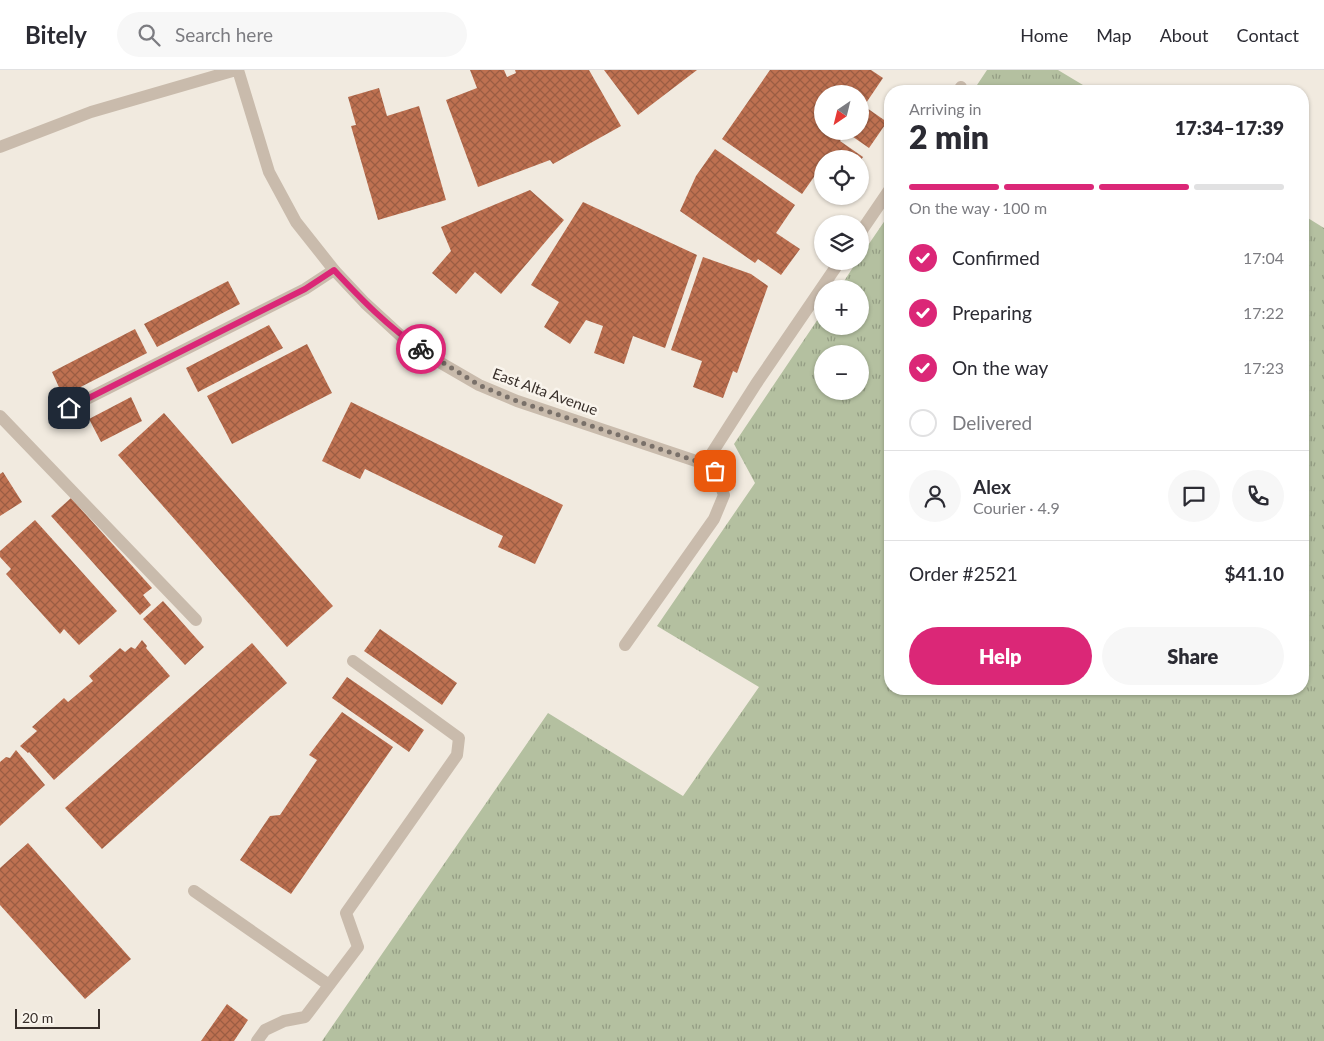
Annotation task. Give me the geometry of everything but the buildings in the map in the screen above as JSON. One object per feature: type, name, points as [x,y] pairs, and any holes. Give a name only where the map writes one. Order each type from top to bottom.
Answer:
[{"type":"street","points":[[0,147],[91,112],[237,70]]},
{"type":"street","name":"East Alta Avenue","points":[[237,70],[269,172],[296,222],[334,270],[365,303],[402,337],[479,385],[517,401],[705,464]]},
{"type":"street","points":[[869,220],[884,198]]},
{"type":"street","points":[[69,408],[305,289],[334,270]]},
{"type":"street","points":[[625,646],[714,519],[724,495],[715,471],[705,464],[756,384],[834,270]]},
{"type":"street","points":[[0,416],[196,620]]},
{"type":"street","points":[[257,1041],[265,1030],[284,1021],[305,1017],[358,946],[346,913],[458,756],[459,738],[353,661]]},
{"type":"street","points":[[194,891],[329,985]]},
{"type":"green space","points":[[987,70],[1058,70],[1083,85],[977,85]]},
{"type":"green space","points":[[1309,219],[1324,228],[1324,1041],[322,1041],[548,713],[683,796],[759,687],[657,626],[755,483],[734,444],[814,325],[814,335],[869,335],[869,280],[845,280],[851,270],[869,270],[869,244],[884,222],[884,695],[1309,695]]},
{"type":"way so far","points":[[421,349],[479,385],[517,401],[705,464],[715,471]]},
{"type":"route","points":[[69,408],[305,289],[334,270],[365,303],[402,337],[421,349]]}]
